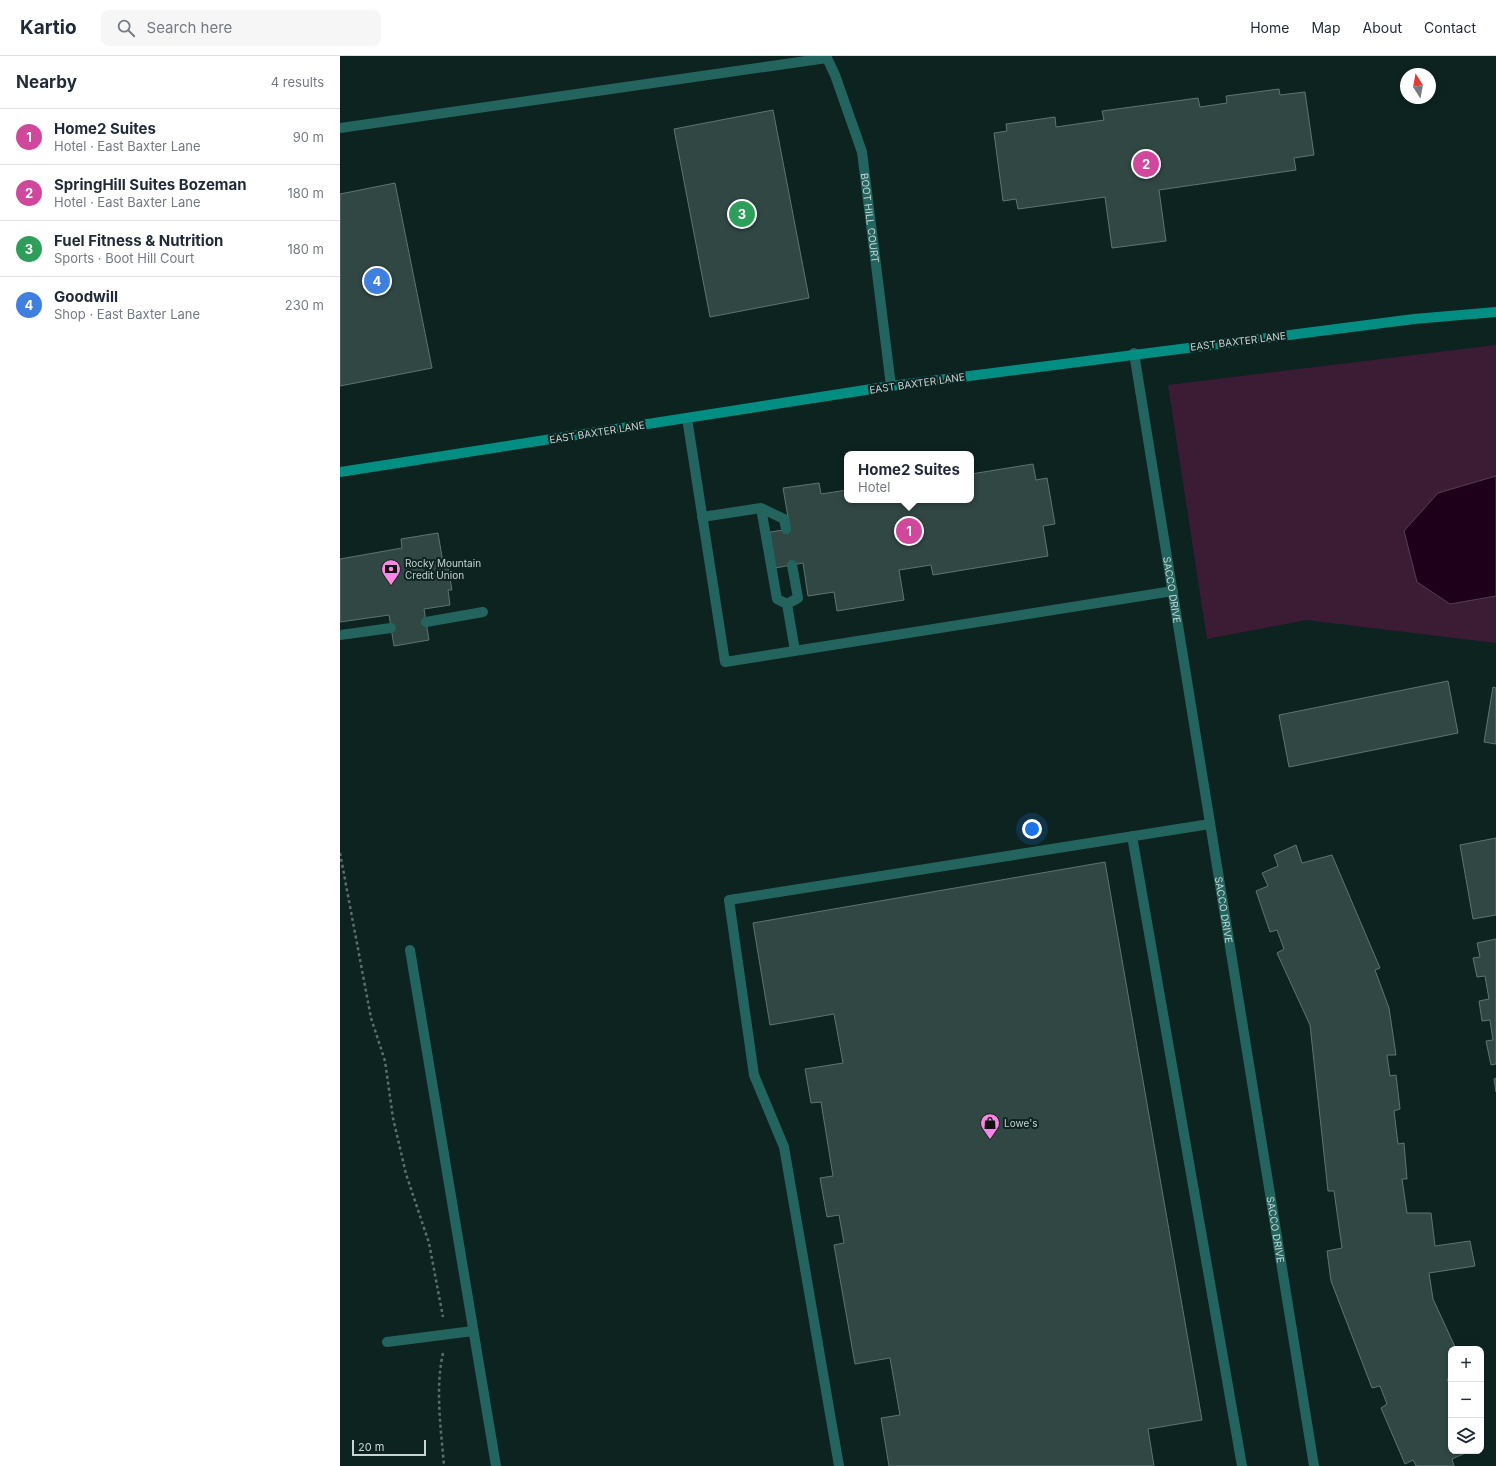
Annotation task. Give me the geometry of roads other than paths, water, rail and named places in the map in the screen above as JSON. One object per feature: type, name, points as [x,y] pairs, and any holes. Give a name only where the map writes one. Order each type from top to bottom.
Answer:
[{"type":"main road","name":"EAST BAXTER LANE","points":[[340,472],[891,386],[1134,353],[1414,319],[1496,312]]},
{"type":"street","points":[[340,128],[827,57]]},
{"type":"street","name":"BOOT HILL COURT","points":[[827,57],[835,75],[862,152],[891,386]]},
{"type":"street","name":"SACCO DRIVE","points":[[1134,353],[1314,1466]]},
{"type":"street","points":[[686,418],[725,662],[1173,591]]},
{"type":"street","points":[[702,517],[762,508],[784,519],[786,529]]},
{"type":"street","points":[[762,508],[777,599],[787,604]]},
{"type":"street","points":[[787,604],[798,598],[792,565]]},
{"type":"street","points":[[787,604],[795,651]]},
{"type":"street","points":[[426,622],[483,612]]},
{"type":"street","points":[[340,636],[391,628]]},
{"type":"street","points":[[839,1466],[784,1146],[754,1075],[729,900],[1210,824]]},
{"type":"street","points":[[1132,836],[1242,1466]]},
{"type":"street","points":[[410,950],[496,1466]]},
{"type":"street","points":[[387,1342],[473,1331]]},
{"type":"place","name":"SpringHill Suites Bozeman","points":[[1146,164]]},
{"type":"place","name":"Fuel Fitness & Nutrition","points":[[742,214]]},
{"type":"place","name":"Goodwill","points":[[377,281]]},
{"type":"place","name":"Home2 Suites","points":[[909,531]]},
{"type":"place","name":"Rocky Mountain Credit Union","points":[[391,586]]},
{"type":"place","name":"Lowe's","points":[[990,1140]]}]
